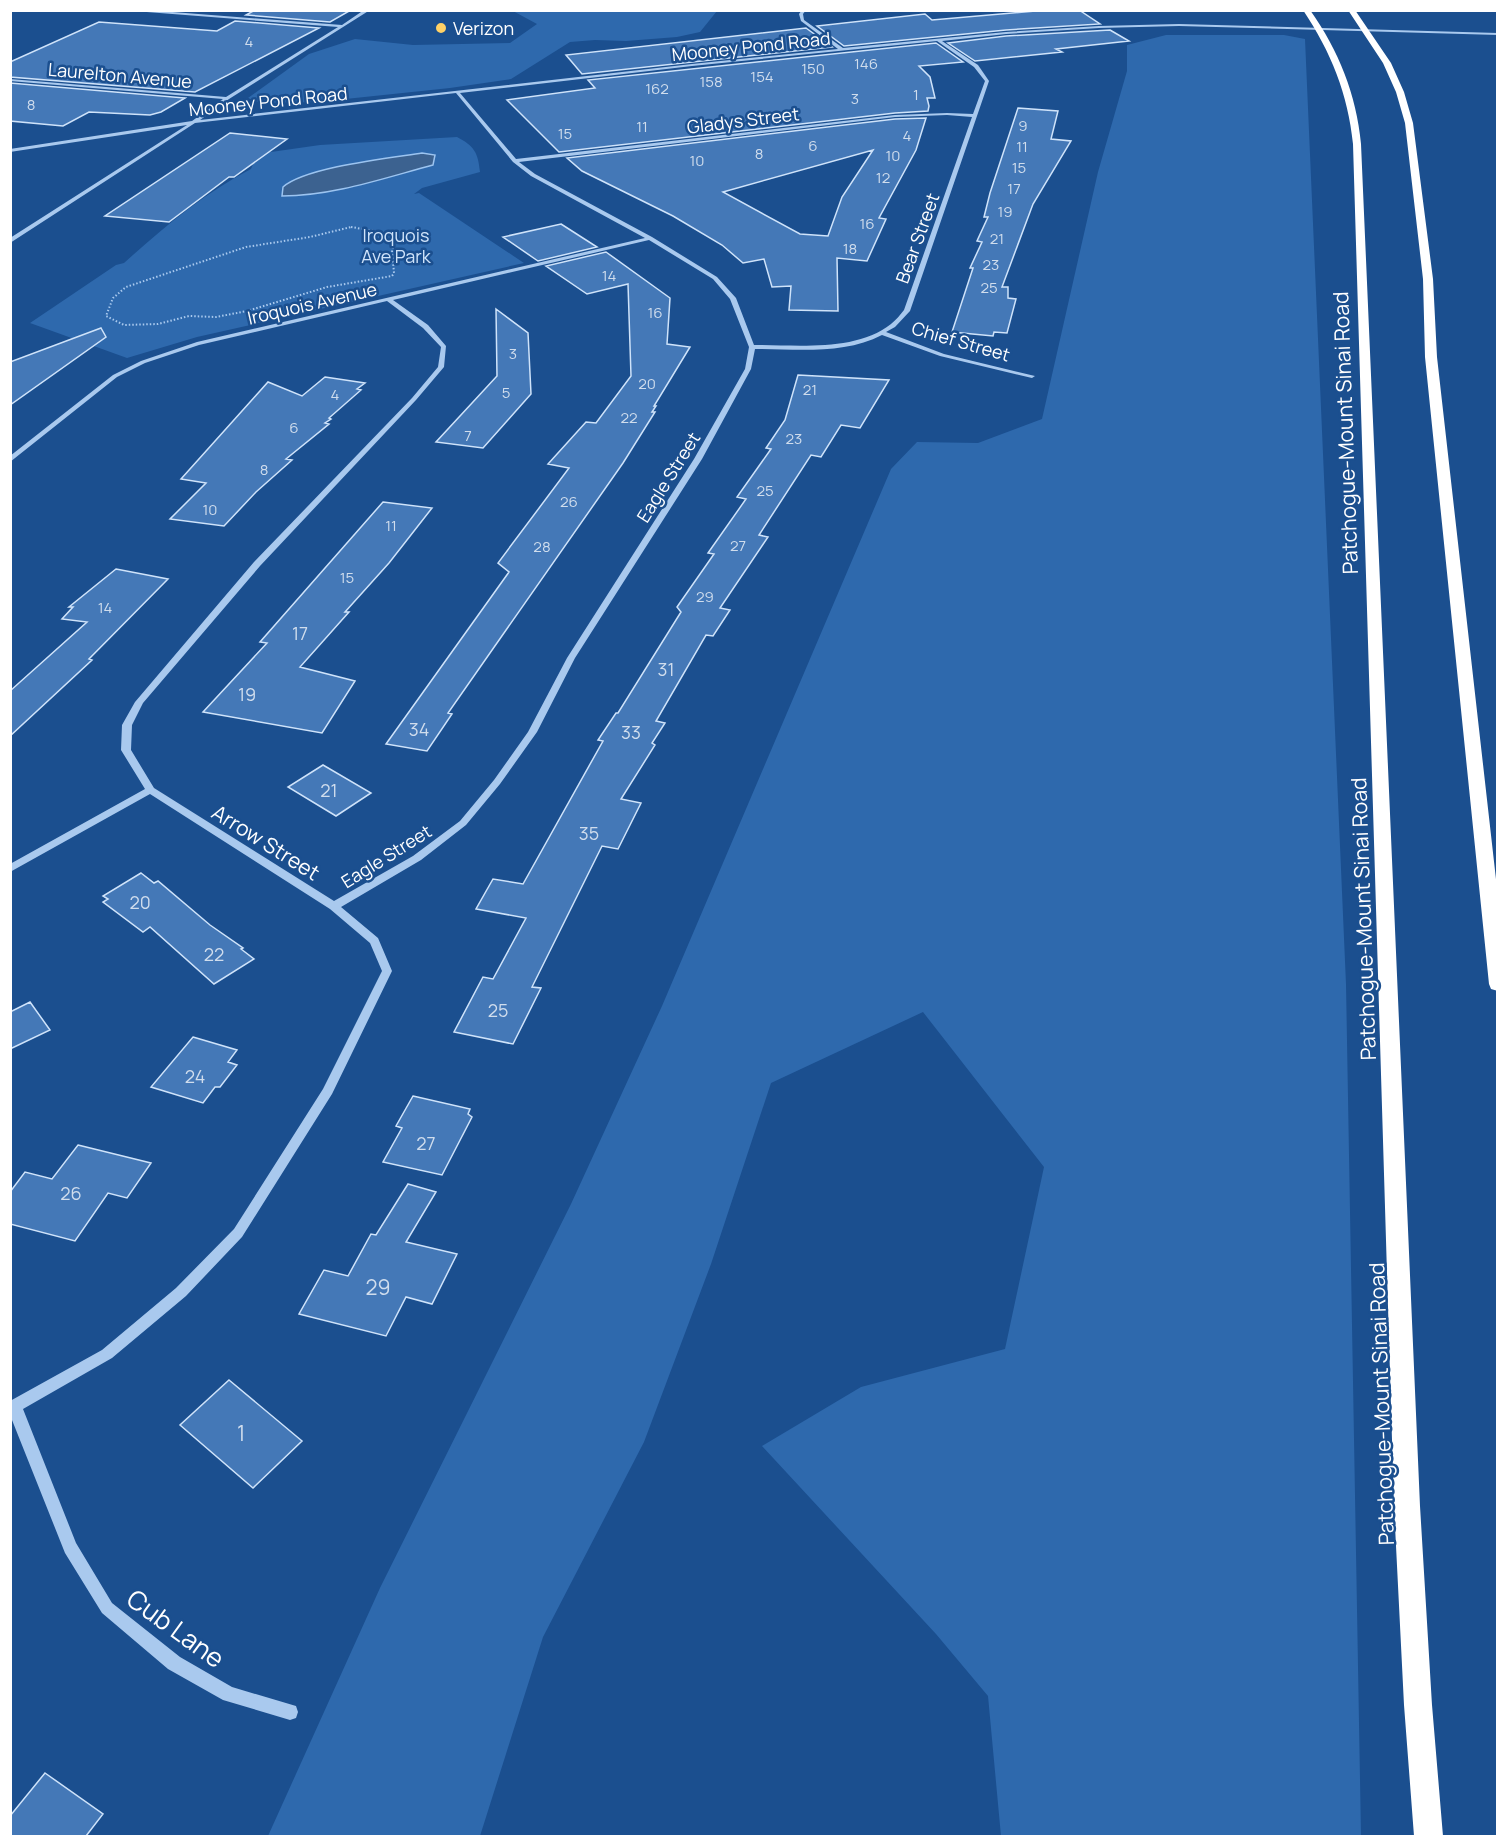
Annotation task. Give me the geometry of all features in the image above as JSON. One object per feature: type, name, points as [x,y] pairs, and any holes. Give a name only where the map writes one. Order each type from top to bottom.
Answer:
[{"type":"highway","name":"Patchogue-Mount Sinai Road","points":[[1306,10],[1320,28],[1333,52],[1347,86],[1353,105],[1358,144],[1407,1506],[1428,1836]]},
{"type":"highway","points":[[1351,10],[1367,30],[1390,67],[1405,103],[1415,164],[1428,279],[1431,357],[1497,984]]},
{"type":"street","points":[[123,10],[344,26]]},
{"type":"street","points":[[10,241],[195,122],[228,98],[368,10]]},
{"type":"street","points":[[804,10],[801,14],[802,20],[842,50]]},
{"type":"street","name":"Mooney Pond Road","points":[[10,151],[195,122],[936,39],[1125,26],[1320,28],[1497,34]]},
{"type":"street","name":"Bear Street","points":[[752,347],[831,345],[860,341],[882,333],[897,324],[907,311],[987,81],[976,66],[936,39]]},
{"type":"street","name":"Laurelton Avenue","points":[[10,80],[228,98]]},
{"type":"street","points":[[458,93],[515,161],[533,175],[650,238],[715,278],[733,298],[752,347]]},
{"type":"street","name":"Gladys Street","points":[[515,161],[895,116],[947,114],[975,116]]},
{"type":"street","name":"Iroquois Avenue","points":[[10,460],[115,376],[144,362],[197,344],[650,238]]},
{"type":"street","name":"Arrow Street","points":[[13,1408],[106,1354],[181,1292],[238,1233],[328,1091],[387,971],[375,941],[334,906],[303,885],[246,853],[150,790],[126,750],[127,725],[139,702],[257,564],[414,399],[441,367],[444,347],[434,334],[413,316],[388,300]]},
{"type":"street","name":"Chief Street","points":[[882,333],[942,355],[1032,376]]},
{"type":"street","name":"Eagle Street","points":[[334,906],[417,858],[463,823],[497,782],[532,732],[571,658],[698,459],[748,369],[752,347]]},
{"type":"street","points":[[10,869],[150,790]]},
{"type":"street","name":"Cub Lane","points":[[13,1408],[70,1548],[107,1608],[174,1663],[229,1694],[290,1712]]},
{"type":"path","points":[[351,227],[397,235],[392,250],[394,273],[392,276],[327,287],[247,311],[216,317],[189,316],[146,324],[124,325],[106,316],[113,298],[126,287],[246,247],[310,237],[351,227]]},
{"type":"green space","points":[[513,11],[717,11],[700,32],[677,37],[570,42],[511,79],[317,102],[260,103],[248,98],[309,54],[355,39],[413,45],[510,43],[537,24]]},
{"type":"green space","points":[[1166,35],[1284,35],[1305,39],[1346,984],[1361,1836],[1001,1836],[988,1696],[936,1634],[762,1446],[861,1387],[1005,1349],[1044,1167],[923,1012],[771,1083],[711,1264],[644,1442],[543,1637],[480,1836],[268,1836],[380,1588],[571,1204],[662,1006],[891,469],[917,442],[978,443],[1042,419],[1098,172],[1127,71],[1127,45]]},
{"type":"green space","name":"Iroquois Ave Park","points":[[457,137],[474,150],[480,172],[422,188],[414,194],[419,193],[524,263],[197,337],[127,358],[30,323],[116,265],[124,263],[185,212],[217,189],[251,169],[257,154],[320,145]]},
{"type":"shaded area","points":[[422,153],[435,155],[433,165],[339,190],[282,196],[283,187],[310,174],[349,164]]},
{"type":"building","points":[[255,10],[351,10],[330,22],[246,15]]},
{"type":"building","points":[[1047,10],[1079,10],[1100,24],[1006,30],[844,46],[817,26],[925,14],[932,20]]},
{"type":"building","points":[[235,21],[319,28],[195,92],[10,77],[10,62],[99,22],[217,31]]},
{"type":"building","points":[[806,28],[832,47],[582,74],[566,55]]},
{"type":"building","points":[[1110,30],[1129,41],[1056,49],[1062,52],[975,61],[948,43],[1006,36]]},
{"type":"building","points":[[936,43],[963,62],[919,66],[930,77],[935,98],[927,98],[928,111],[559,152],[507,100],[595,88],[588,80]]},
{"type":"building","points":[[10,83],[185,98],[161,112],[150,115],[89,112],[63,126],[10,121]]},
{"type":"building","points":[[1018,108],[1058,111],[1051,139],[1071,141],[1033,204],[1002,287],[1008,287],[1008,298],[1016,299],[1007,333],[994,332],[993,336],[952,332],[973,268],[970,268],[982,242],[977,241],[988,217],[984,217],[990,193]]},
{"type":"building","points":[[926,118],[916,150],[879,218],[886,219],[867,261],[837,258],[838,311],[789,310],[791,286],[772,287],[764,259],[743,263],[722,245],[673,216],[582,171],[567,158],[895,119]],"holes":[[[873,150],[842,197],[828,236],[800,234],[723,192]]]},
{"type":"building","points":[[230,133],[287,139],[234,177],[229,177],[169,222],[105,216]]},
{"type":"building","points":[[561,224],[597,247],[538,261],[503,237]]},
{"type":"building","points":[[606,252],[670,298],[667,344],[690,347],[654,406],[656,406],[652,412],[655,412],[623,463],[448,713],[452,714],[427,751],[386,744],[509,572],[498,563],[569,468],[548,464],[586,422],[596,423],[631,376],[628,284],[587,294],[546,266]]},
{"type":"building","points":[[496,309],[528,333],[531,394],[483,448],[436,442],[497,376]]},
{"type":"building","points":[[101,328],[106,337],[10,405],[10,362]]},
{"type":"building","points":[[798,375],[889,380],[860,428],[841,425],[821,457],[811,455],[759,535],[768,537],[720,608],[730,610],[713,636],[706,635],[656,721],[665,723],[652,743],[655,745],[621,799],[641,803],[618,849],[602,846],[532,987],[541,988],[513,1044],[454,1032],[483,977],[493,979],[526,918],[476,909],[493,879],[523,884],[603,741],[598,740],[618,713],[681,612],[677,607],[714,554],[708,553],[746,499],[737,497],[771,449],[766,448],[785,420]]},
{"type":"building","points":[[325,377],[365,383],[357,389],[361,390],[325,423],[329,424],[286,459],[292,460],[256,492],[224,526],[170,519],[206,483],[181,479],[268,382],[302,396]]},
{"type":"building","points":[[383,502],[432,508],[389,563],[345,612],[349,612],[300,667],[355,681],[322,733],[203,712],[267,643],[260,642]]},
{"type":"building","points":[[116,569],[168,579],[89,659],[92,660],[10,736],[10,691],[87,622],[62,619],[73,607],[69,607]]},
{"type":"building","points":[[323,765],[371,793],[336,816],[288,787]]},
{"type":"building","points":[[141,873],[154,883],[158,881],[254,959],[214,984],[150,927],[143,932],[103,902],[108,899],[103,896]]},
{"type":"building","points":[[30,1002],[50,1030],[10,1049],[10,1012]]},
{"type":"building","points":[[193,1037],[237,1050],[228,1062],[237,1065],[220,1087],[215,1087],[203,1103],[151,1087]]},
{"type":"building","points":[[413,1096],[470,1109],[468,1114],[472,1117],[442,1175],[383,1162],[402,1128],[396,1126]]},
{"type":"building","points":[[78,1145],[151,1163],[127,1198],[108,1193],[75,1241],[10,1224],[10,1192],[25,1172],[52,1179]]},
{"type":"building","points":[[408,1184],[436,1192],[406,1242],[457,1254],[432,1304],[406,1297],[386,1336],[299,1314],[324,1270],[348,1276],[371,1234],[376,1235]]},
{"type":"building","points":[[229,1380],[302,1441],[253,1488],[180,1425]]},
{"type":"building","points":[[45,1773],[103,1814],[86,1836],[10,1836],[10,1816]]},
{"type":"place","name":"Verizon","points":[[441,28]]}]
